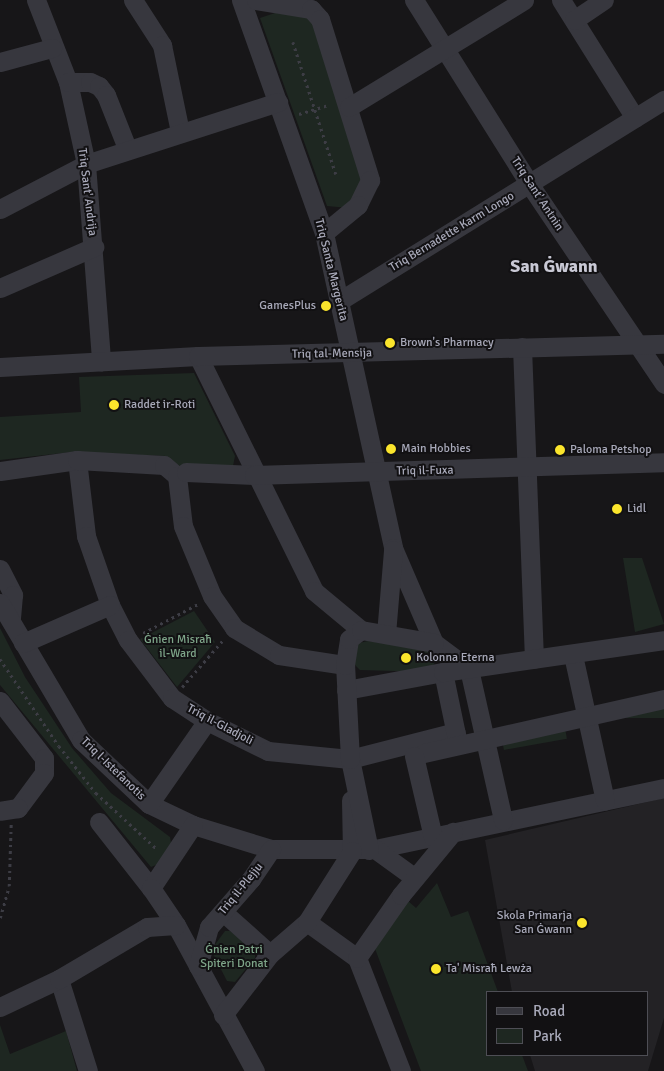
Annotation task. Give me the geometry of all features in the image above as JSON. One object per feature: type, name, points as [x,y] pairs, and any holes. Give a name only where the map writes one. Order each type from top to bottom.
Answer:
[{"type":"street","name":"Triq Sant' Andrija","points":[[36,0],[52,48],[68,82],[86,164],[94,247],[101,361]]},
{"type":"street","points":[[133,0],[162,45],[180,132]]},
{"type":"street","name":"Triq Santa Margerita","points":[[242,0],[324,233],[341,300],[374,472],[393,548],[434,643]]},
{"type":"street","points":[[256,0],[311,9],[320,19],[348,103],[370,180],[358,205],[324,233]]},
{"type":"street","name":"Triq Sant' Antnin","points":[[414,0],[530,185],[636,346],[664,384]]},
{"type":"street","points":[[348,103],[524,0]]},
{"type":"street","points":[[561,0],[635,118]]},
{"type":"street","points":[[574,20],[604,0]]},
{"type":"street","points":[[0,62],[52,48]]},
{"type":"street","points":[[68,82],[90,82],[99,86],[106,94],[127,148]]},
{"type":"street","name":"Triq Bernadette Karm Longo","points":[[341,300],[530,185],[664,100]]},
{"type":"street","points":[[0,209],[86,164],[127,148],[180,132],[282,110]]},
{"type":"street","points":[[0,288],[94,247]]},
{"type":"street","name":"Triq tal-Mensija","points":[[0,367],[198,356],[350,354],[522,347],[664,344]]},
{"type":"street","points":[[522,347],[534,659]]},
{"type":"street","points":[[198,356],[254,475],[314,591],[360,630],[434,643],[470,669],[503,820]]},
{"type":"street","points":[[0,471],[77,460],[164,465],[182,474],[184,526],[212,596],[234,628],[279,655],[345,665]]},
{"type":"street","name":"Triq il-Gladjoli","points":[[77,460],[86,536],[110,605],[128,640],[172,698],[207,721],[268,750],[351,764]]},
{"type":"street","name":"Triq il-Fuxa","points":[[182,474],[254,475],[526,469],[664,462]]},
{"type":"street","name":"Triq Santa Margerita","points":[[386,634],[393,548]]},
{"type":"street","points":[[0,569],[13,595],[11,620]]},
{"type":"street","name":"Triq l-Istefanotis","points":[[0,604],[81,740],[149,804],[194,825],[271,849],[365,850],[664,788]]},
{"type":"street","points":[[23,643],[110,605]]},
{"type":"street","points":[[223,1015],[270,954],[307,922],[365,850],[351,764],[345,665],[349,639],[360,630]]},
{"type":"street","points":[[346,690],[443,672],[664,641]]},
{"type":"street","points":[[573,655],[605,801]]},
{"type":"street","points":[[443,672],[457,738]]},
{"type":"street","points":[[351,764],[457,738],[485,740],[664,699]]},
{"type":"street","points":[[0,701],[44,758],[44,773],[18,808],[6,811]]},
{"type":"street","points":[[149,804],[207,721]]},
{"type":"street","points":[[351,764],[414,756],[457,738]]},
{"type":"street","points":[[414,756],[433,837]]},
{"type":"street","points":[[99,822],[156,894],[177,928],[255,1071]]},
{"type":"street","points":[[0,1007],[59,978],[147,927],[156,894],[171,862],[194,825]]},
{"type":"street","points":[[357,958],[415,878],[453,832]]},
{"type":"street","name":"Triq il-Plejju","points":[[198,966],[209,927],[223,912],[271,849]]},
{"type":"street","points":[[365,850],[415,878]]},
{"type":"street","points":[[223,912],[270,954]]},
{"type":"street","points":[[307,922],[357,958],[401,1071]]},
{"type":"street","name":"Triq il-Plejju","points":[[147,927],[209,927]]},
{"type":"street","points":[[59,978],[88,1071]]},
{"type":"path","points":[[293,42],[336,174]]},
{"type":"path","points":[[282,110],[315,109],[348,103]]},
{"type":"path","points":[[128,640],[212,596]]},
{"type":"path","points":[[172,698],[234,628]]},
{"type":"path","points":[[0,658],[65,755],[96,793],[171,862]]},
{"type":"path","points":[[44,758],[59,760],[81,740]]},
{"type":"path","points":[[0,918],[9,886],[6,811]]},
{"type":"shaded area","name":"Skola Primarja San Ġwann","points":[[664,798],[664,1018],[648,1071],[535,1071],[530,1056],[649,1056],[649,991],[512,991],[485,840]]},
{"type":"green space","points":[[287,9],[311,19],[365,184],[349,208],[327,206],[260,18]]},
{"type":"green space","points":[[194,373],[235,456],[233,466],[180,466],[166,456],[72,452],[0,460],[0,417],[81,412],[79,377]]},
{"type":"green space","points":[[623,558],[642,558],[664,624],[635,632]]},
{"type":"green space","name":"Ġnien Misraħ il-Ward","points":[[194,611],[215,642],[177,687],[140,639]]},
{"type":"green space","points":[[0,628],[25,677],[72,748],[111,793],[170,837],[171,843],[161,863],[151,867],[0,685]]},
{"type":"green space","points":[[368,641],[430,650],[436,661],[428,672],[360,670],[353,663],[355,651],[359,643]]},
{"type":"green space","points":[[601,707],[664,707],[664,718],[601,718]]},
{"type":"green space","points":[[565,728],[567,739],[504,750],[502,739]]},
{"type":"green space","name":"Ta' Misraħ Lewża","points":[[437,883],[451,917],[468,911],[498,991],[487,991],[487,1056],[522,1056],[528,1071],[421,1071],[374,946],[407,900],[416,908]]},
{"type":"green space","name":"Ġnien Patri Spiteri Donat","points":[[225,931],[230,931],[255,950],[255,958],[235,982],[227,981],[211,950]]},
{"type":"green space","points":[[0,1025],[10,1054],[66,1031],[77,1071],[0,1071]]},
{"type":"place","name":"GamesPlus","points":[[326,306]]},
{"type":"place","name":"Brown's Pharmacy","points":[[390,343]]},
{"type":"place","name":"Raddet ir-Roti","points":[[114,405]]},
{"type":"place","name":"Main Hobbies","points":[[391,449]]},
{"type":"place","name":"Paloma Petshop","points":[[560,450]]},
{"type":"place","name":"Lidl","points":[[617,509]]},
{"type":"place","name":"Kolonna Eterna","points":[[406,658]]},
{"type":"place","name":"Skola Primarja San Ġwann","points":[[582,923]]},
{"type":"place","name":"Ta' Misraħ Lewża","points":[[436,969]]},
{"type":"district","name":"San Ġwann","points":[[554,266]]}]
